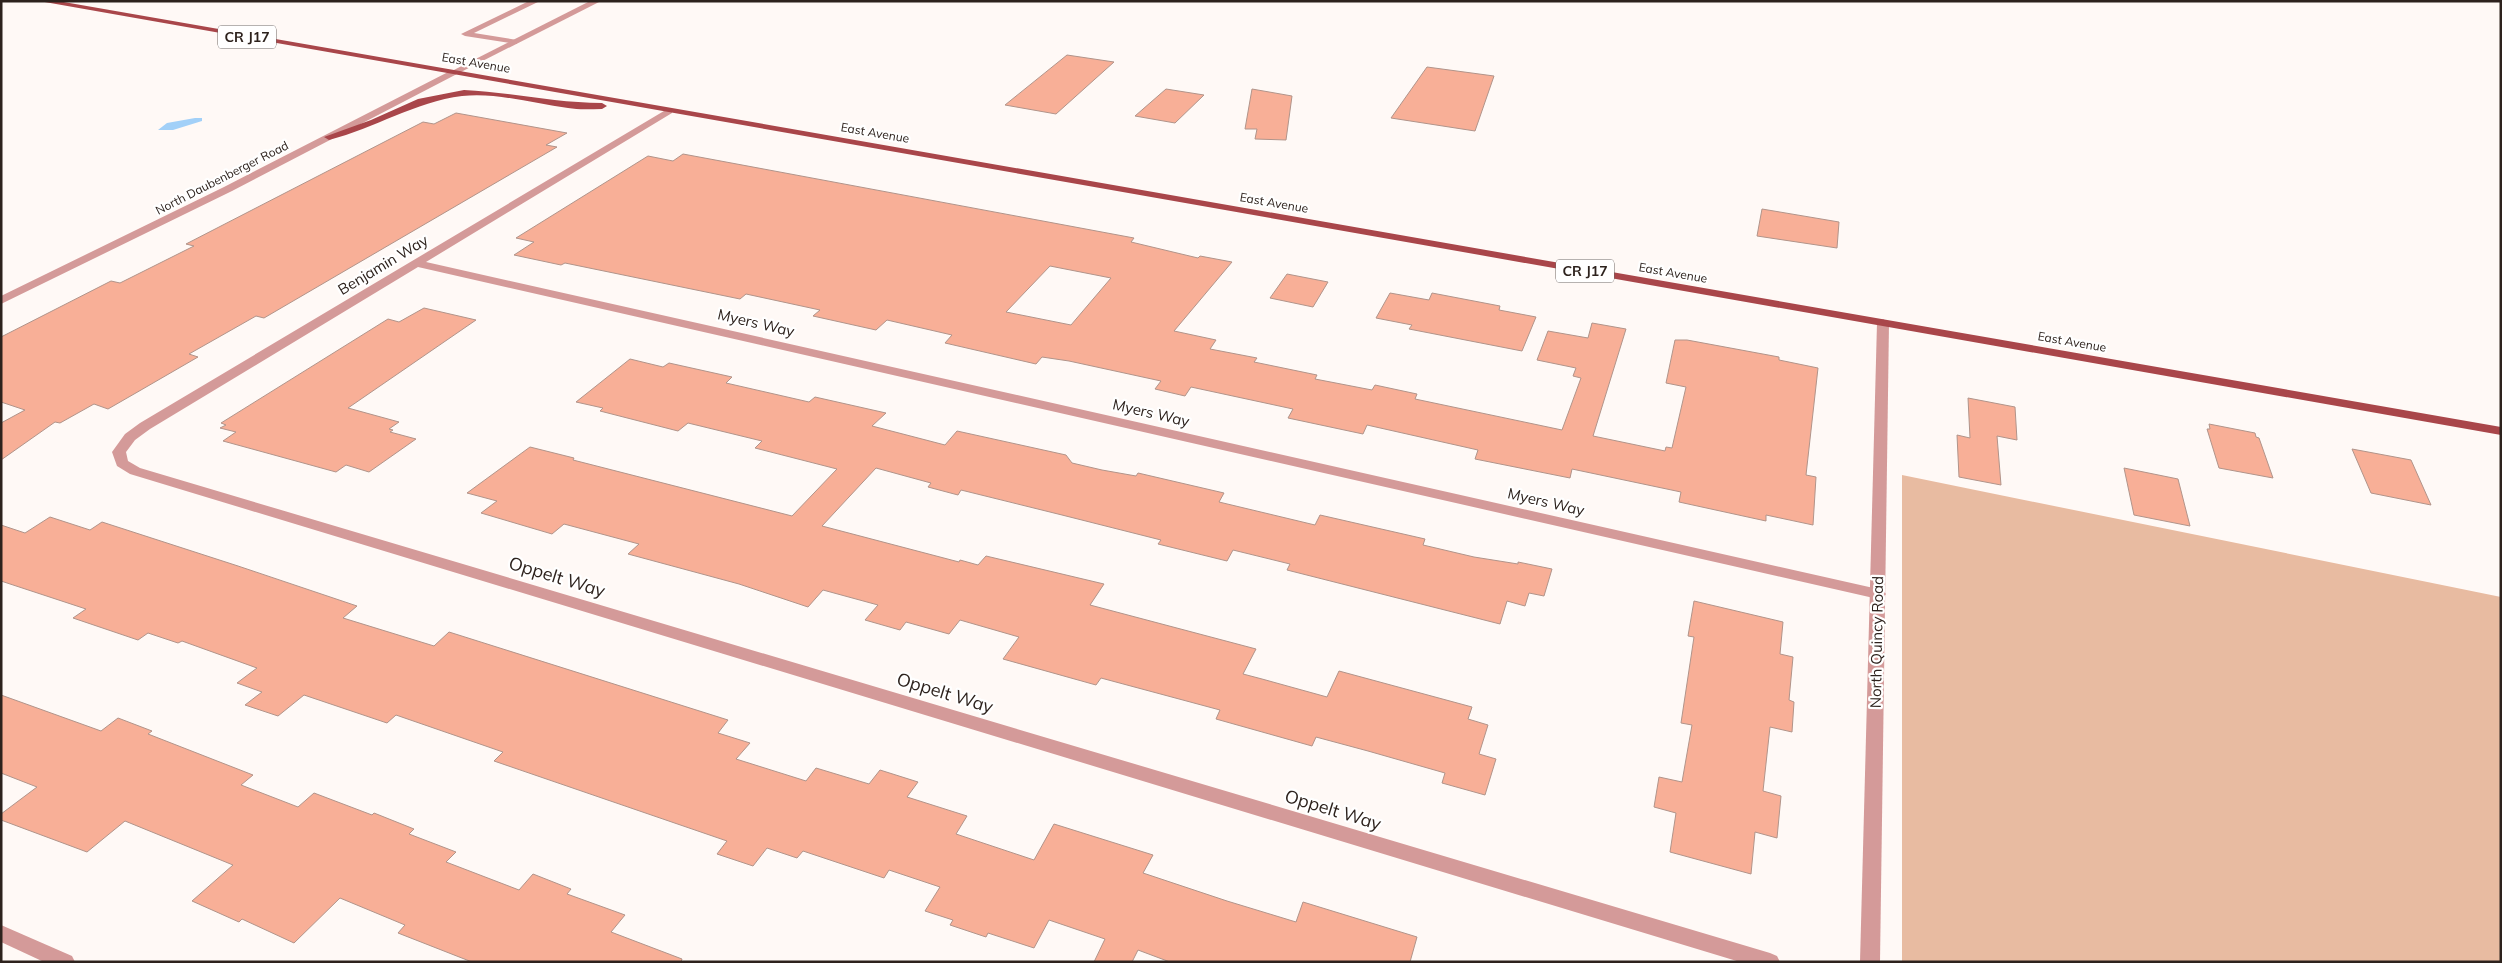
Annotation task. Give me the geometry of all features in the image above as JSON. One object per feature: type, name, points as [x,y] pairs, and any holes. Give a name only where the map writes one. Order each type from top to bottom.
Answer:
[{"type":"main road","name":"East Avenue","points":[[42,1],[2501,431]]},
{"type":"main road","points":[[329,137],[374,122],[421,101],[459,94],[493,94],[570,106],[633,105]]},
{"type":"street","points":[[514,42],[465,34],[536,1]]},
{"type":"street","name":"North Daubenberger Road","points":[[1,301],[597,1]]},
{"type":"street","name":"Benjamin Way","points":[[119,452],[130,437],[145,426],[668,111]]},
{"type":"street","name":"Myers Way","points":[[416,263],[1878,594]]},
{"type":"street","name":"North Quincy Road","points":[[1870,962],[1883,323]]},
{"type":"street","name":"Oppelt Way","points":[[119,452],[122,462],[135,471],[1770,962]]},
{"type":"street","points":[[1,933],[65,962]]},
{"type":"shaded area","points":[[1902,475],[2501,597],[2501,962],[1902,962]]},
{"type":"water","points":[[202,118],[202,121],[173,130],[158,130],[167,123]]},
{"type":"building","points":[[1067,55],[1114,62],[1056,114],[1005,105]]},
{"type":"building","points":[[1427,67],[1494,76],[1475,131],[1391,118]]},
{"type":"building","points":[[1166,89],[1204,95],[1175,123],[1135,116]]},
{"type":"building","points":[[1252,89],[1292,96],[1286,140],[1255,139],[1257,129],[1245,129]]},
{"type":"building","points":[[456,113],[567,133],[546,145],[557,147],[264,318],[256,316],[189,354],[198,357],[141,390],[108,409],[94,404],[60,423],[55,422],[1,460],[1,423],[25,410],[1,402],[1,337],[111,281],[120,283],[194,246],[186,244],[423,122],[434,124]]},
{"type":"building","points":[[683,154],[1134,238],[1131,242],[1198,258],[1200,256],[1232,262],[1174,331],[1216,340],[1210,349],[1257,358],[1254,362],[1317,375],[1315,379],[1372,390],[1375,385],[1417,394],[1415,399],[1562,430],[1581,378],[1573,376],[1576,368],[1537,360],[1548,331],[1588,338],[1592,323],[1626,329],[1593,436],[1665,451],[1666,447],[1672,448],[1686,387],[1666,383],[1675,340],[1687,340],[1779,357],[1779,360],[1818,368],[1806,475],[1816,477],[1813,525],[1766,515],[1766,521],[1679,502],[1681,492],[1572,469],[1570,478],[1475,459],[1478,450],[1367,425],[1363,434],[1288,418],[1293,409],[1191,387],[1185,396],[1155,389],[1161,381],[1069,361],[1042,357],[1036,364],[945,343],[952,335],[887,320],[876,330],[813,316],[820,310],[746,294],[740,299],[565,263],[561,265],[514,255],[534,242],[516,238],[648,156],[673,161]],"holes":[[[1050,266],[1111,278],[1071,325],[1006,312]]]},
{"type":"building","points":[[1762,209],[1839,222],[1837,248],[1757,236]]},
{"type":"building","points":[[1287,274],[1328,282],[1313,307],[1270,298]]},
{"type":"building","points":[[1390,293],[1429,300],[1432,293],[1500,306],[1499,310],[1536,317],[1522,351],[1409,329],[1412,325],[1376,318]]},
{"type":"building","points":[[424,308],[476,320],[348,408],[399,422],[389,429],[393,430],[390,432],[416,439],[369,472],[346,465],[336,472],[223,441],[236,432],[220,428],[226,425],[221,423],[388,319],[399,322]]},
{"type":"building","points":[[630,359],[663,367],[669,363],[732,377],[726,383],[809,402],[815,397],[886,413],[872,426],[945,445],[957,431],[1066,455],[1072,463],[1102,470],[1136,476],[1138,473],[1224,493],[1219,502],[1315,525],[1320,515],[1425,539],[1423,545],[1474,557],[1518,564],[1518,562],[1552,569],[1544,596],[1529,593],[1525,606],[1507,601],[1500,624],[1287,570],[1290,564],[1233,550],[1227,561],[1158,544],[1161,540],[961,490],[958,495],[928,487],[931,483],[876,468],[822,526],[959,562],[960,560],[978,565],[986,556],[1104,584],[1090,605],[1256,649],[1243,674],[1327,697],[1339,671],[1472,707],[1468,719],[1488,725],[1479,754],[1496,759],[1485,795],[1442,783],[1445,773],[1368,751],[1316,737],[1312,746],[1216,719],[1220,710],[1101,678],[1096,685],[1003,659],[1019,637],[960,620],[949,634],[906,622],[900,630],[865,620],[878,605],[823,590],[808,607],[739,584],[628,554],[639,544],[564,524],[552,534],[481,513],[497,501],[467,493],[530,447],[574,458],[573,460],[792,516],[837,469],[755,448],[762,441],[688,423],[678,431],[600,411],[603,408],[576,402]]},
{"type":"building","points":[[1968,398],[2015,407],[2017,440],[1997,436],[2001,485],[1959,477],[1957,435],[1970,438]]},
{"type":"building","points":[[2209,424],[2255,433],[2256,437],[2259,438],[2273,478],[2219,468],[2207,429],[2210,429]]},
{"type":"building","points":[[2352,449],[2411,460],[2431,505],[2371,493]]},
{"type":"building","points":[[2124,468],[2178,479],[2190,526],[2134,515]]},
{"type":"building","points":[[50,517],[90,530],[102,522],[238,566],[357,606],[343,618],[434,646],[449,632],[728,720],[718,733],[750,743],[736,759],[806,781],[816,768],[869,784],[880,770],[918,782],[907,797],[967,816],[956,834],[1034,860],[1054,824],[1153,855],[1143,873],[1227,901],[1296,922],[1303,902],[1417,937],[1410,962],[1170,962],[1138,950],[1132,962],[1094,962],[1105,939],[1049,920],[1034,948],[988,933],[986,937],[950,925],[953,920],[925,911],[940,887],[889,870],[884,878],[803,851],[797,858],[767,848],[753,866],[717,854],[727,841],[494,761],[503,752],[396,715],[387,723],[304,695],[278,716],[245,705],[262,692],[237,683],[257,668],[182,641],[178,643],[148,633],[138,640],[73,618],[86,609],[1,581],[1,525],[25,533]]},
{"type":"building","points":[[1694,601],[1783,622],[1780,654],[1793,657],[1789,700],[1794,702],[1792,732],[1770,727],[1763,791],[1781,796],[1777,838],[1755,832],[1751,874],[1670,852],[1676,813],[1654,807],[1659,777],[1682,782],[1692,725],[1681,723],[1694,637],[1688,636]]},
{"type":"building","points":[[1,695],[101,731],[118,718],[152,731],[148,734],[253,775],[241,785],[298,807],[314,793],[372,815],[374,813],[414,829],[409,834],[456,852],[446,862],[519,890],[533,874],[571,889],[567,894],[625,915],[611,932],[682,959],[681,962],[472,962],[398,933],[405,925],[340,898],[294,943],[242,919],[239,922],[192,901],[233,865],[125,821],[87,852],[1,820],[1,814],[37,787],[1,773]]}]
